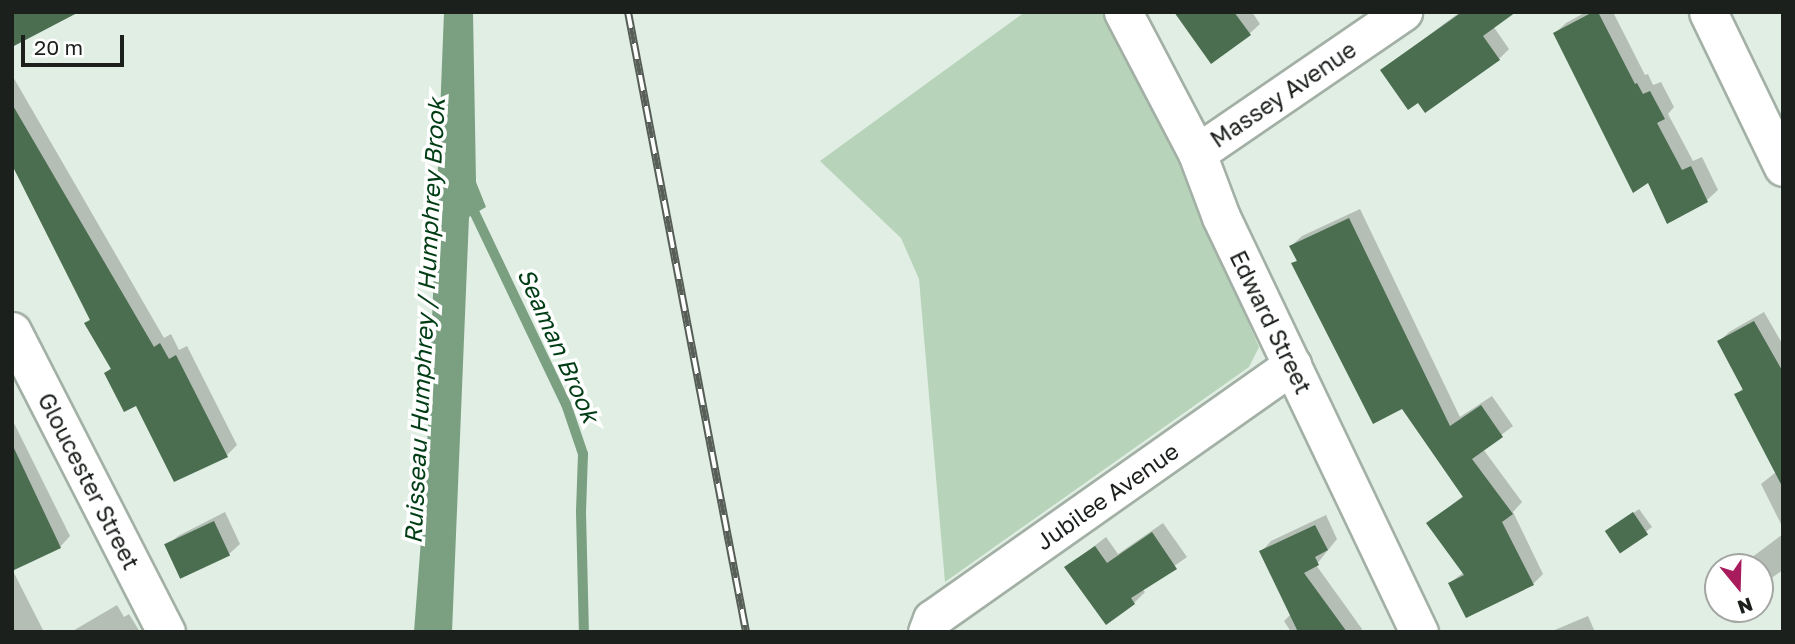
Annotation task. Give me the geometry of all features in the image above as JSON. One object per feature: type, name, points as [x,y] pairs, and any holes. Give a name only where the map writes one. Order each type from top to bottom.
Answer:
[{"type":"street","name":"Edward Street","points":[[1123,12],[1197,153],[1221,217],[1419,632]]},
{"type":"street","name":"Massey Avenue","points":[[1197,153],[1403,12]]},
{"type":"street","points":[[1707,12],[1783,167]]},
{"type":"street","name":"Gloucester Street","points":[[12,331],[166,632]]},
{"type":"street","name":"Jubilee Avenue","points":[[927,632],[932,620],[1292,365]]},
{"type":"shaded area","points":[[444,12],[473,12],[476,182],[486,207],[469,217],[452,632],[414,632],[426,474]]},
{"type":"shaded area","points":[[1025,12],[1102,12],[1158,116],[1259,347],[1249,367],[945,582],[919,279],[901,238],[820,161]]},
{"type":"building","points":[[12,12],[79,12],[12,47]]},
{"type":"building","points":[[1174,12],[1234,12],[1251,35],[1211,64]]},
{"type":"building","points":[[1462,12],[1516,12],[1483,36],[1500,60],[1425,113],[1418,103],[1408,110],[1380,70]]},
{"type":"building","points":[[1593,12],[1598,12],[1635,84],[1637,83],[1643,94],[1650,91],[1665,119],[1657,123],[1682,170],[1691,166],[1708,202],[1667,224],[1648,183],[1633,193],[1553,33]]},
{"type":"building","points":[[12,104],[154,347],[160,343],[169,359],[176,355],[228,457],[174,482],[136,406],[124,412],[104,373],[111,369],[84,323],[90,320],[12,165]]},
{"type":"building","points":[[1349,218],[1450,426],[1481,405],[1503,437],[1472,459],[1513,514],[1502,522],[1534,585],[1466,618],[1448,583],[1464,575],[1426,523],[1463,497],[1402,409],[1373,424],[1291,263],[1297,261],[1289,246]]},
{"type":"building","points":[[1754,321],[1783,372],[1783,488],[1734,394],[1743,390],[1717,341]]},
{"type":"building","points":[[12,444],[61,548],[12,571]]},
{"type":"building","points":[[1633,512],[1648,534],[1620,553],[1605,531]]},
{"type":"building","points":[[214,521],[230,555],[180,579],[164,544]]},
{"type":"building","points":[[1315,525],[1328,550],[1315,557],[1319,565],[1304,573],[1347,632],[1298,632],[1259,551]]},
{"type":"building","points":[[1152,532],[1177,569],[1131,598],[1135,604],[1106,625],[1064,567],[1095,546],[1107,563]]},
{"type":"waterway","name":"Seaman Brook","points":[[469,201],[566,404],[583,454],[581,512],[584,632]]},
{"type":"railway","points":[[628,12],[746,632]]},
{"type":"water label","name":"Ruisseau Humphrey / Humphrey Brook","points":[[424,321]]}]
